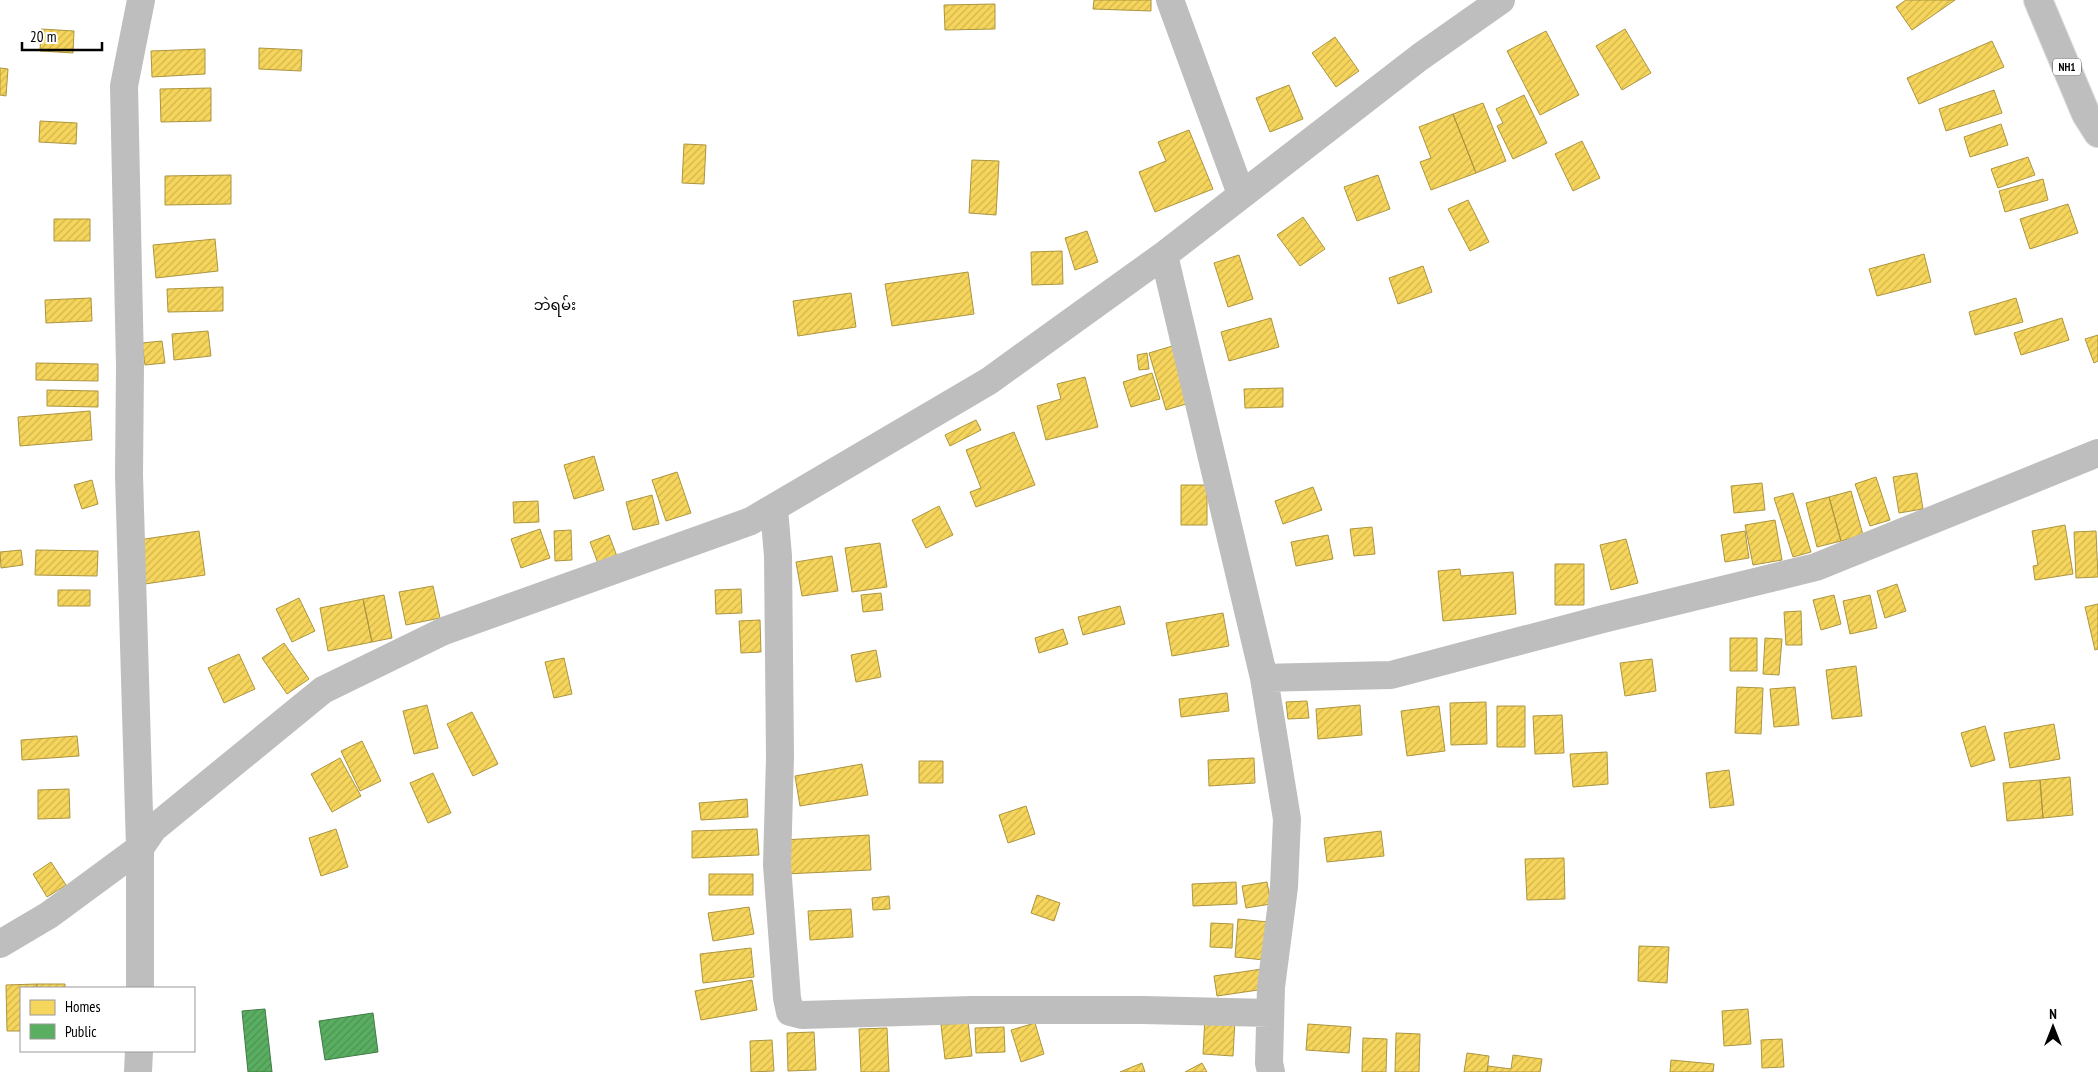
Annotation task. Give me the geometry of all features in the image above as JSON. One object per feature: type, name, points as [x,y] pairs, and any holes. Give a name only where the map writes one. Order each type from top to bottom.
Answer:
[{"type":"main road","points":[[140,987],[140,848],[129,475],[130,366],[124,86],[141,0]]},
{"type":"main road","points":[[1170,0],[1242,194]]},
{"type":"main road","points":[[0,944],[49,915],[140,848],[153,829],[323,690],[444,631],[752,522],[989,381],[1164,255],[1420,57],[1501,0]]},
{"type":"main road","name":"NH1","points":[[2038,0],[2086,114],[2098,133]]},
{"type":"main road","points":[[1164,255],[1264,678],[1287,818],[1284,887],[1271,987],[1269,1063],[1271,1072]]},
{"type":"main road","points":[[1264,678],[1391,675],[1603,619],[1816,567],[2098,453]]},
{"type":"main road","points":[[774,509],[778,556],[780,729],[777,865],[787,998],[790,1012],[802,1015],[971,1010],[1270,1013]]},
{"type":"main road","points":[[138,1072],[139,1052]]},
{"type":"building: Homes","points":[[1094,0],[1151,0],[1151,11],[1093,9]]},
{"type":"building: Homes","points":[[1906,0],[1955,0],[1912,30],[1896,7]]},
{"type":"building: Homes","points":[[995,4],[995,29],[945,30],[944,5]]},
{"type":"building: Homes","points":[[41,29],[74,31],[73,53],[40,51]]},
{"type":"building: Homes","points":[[1625,29],[1651,73],[1622,90],[1596,46]]},
{"type":"building: Homes","points":[[1546,31],[1579,95],[1540,115],[1507,51]]},
{"type":"building: Homes","points":[[1335,37],[1359,71],[1336,87],[1312,53]]},
{"type":"building: Homes","points":[[1992,41],[2004,67],[1919,104],[1907,78]]},
{"type":"building: Homes","points":[[259,48],[302,50],[301,71],[259,69]]},
{"type":"building: Homes","points":[[205,49],[205,74],[152,77],[151,51]]},
{"type":"building: Homes","points":[[0,68],[8,69],[6,96],[0,95]]},
{"type":"building: Homes","points":[[1289,85],[1303,119],[1270,132],[1256,98]]},
{"type":"building: Homes","points":[[211,88],[211,121],[161,122],[160,89]]},
{"type":"building: Homes","points":[[1994,90],[2002,113],[1946,131],[1939,109]]},
{"type":"building: Homes","points":[[1524,95],[1547,143],[1513,159],[1497,126],[1503,123],[1496,109]]},
{"type":"building: Homes","points":[[1483,103],[1506,161],[1476,173],[1453,114]]},
{"type":"building: Homes","points":[[1453,114],[1476,173],[1431,190],[1420,162],[1431,158],[1419,127]]},
{"type":"building: Homes","points":[[40,121],[77,123],[76,144],[39,142]]},
{"type":"building: Homes","points":[[2001,124],[2008,145],[1970,157],[1964,137]]},
{"type":"building: Homes","points":[[1189,130],[1213,189],[1155,212],[1139,172],[1166,161],[1158,142]]},
{"type":"building: Homes","points":[[1582,141],[1600,178],[1573,191],[1555,154]]},
{"type":"building: Homes","points":[[684,144],[706,145],[704,184],[682,183]]},
{"type":"building: Homes","points":[[2028,157],[2035,175],[1998,188],[1991,169]]},
{"type":"building: Homes","points":[[972,160],[999,161],[996,215],[969,213]]},
{"type":"building: Homes","points":[[231,175],[231,204],[165,205],[165,176]]},
{"type":"building: Homes","points":[[1378,175],[1390,209],[1357,221],[1344,187]]},
{"type":"building: Homes","points":[[2043,179],[2048,200],[2005,212],[1999,191]]},
{"type":"building: Homes","points":[[1468,200],[1489,242],[1470,251],[1448,209]]},
{"type":"building: Homes","points":[[2068,204],[2078,233],[2030,249],[2020,219]]},
{"type":"building: Homes","points":[[1303,217],[1325,249],[1300,266],[1277,235]]},
{"type":"building: Homes","points":[[54,219],[90,219],[90,241],[54,241]]},
{"type":"building: Homes","points":[[1087,231],[1098,262],[1075,270],[1065,238]]},
{"type":"building: Homes","points":[[215,239],[218,271],[156,278],[153,245]]},
{"type":"building: Homes","points":[[1062,251],[1063,284],[1032,285],[1031,252]]},
{"type":"building: Homes","points":[[1924,254],[1931,282],[1877,296],[1869,269]]},
{"type":"building: Homes","points":[[1239,255],[1253,299],[1228,307],[1214,263]]},
{"type":"building: Homes","points":[[1423,266],[1432,292],[1398,304],[1389,278]]},
{"type":"building: Homes","points":[[968,272],[974,314],[892,326],[885,284]]},
{"type":"building: Homes","points":[[223,287],[223,311],[168,312],[167,289]]},
{"type":"building: Homes","points":[[851,293],[856,327],[798,336],[793,301]]},
{"type":"building: Homes","points":[[91,298],[92,321],[46,323],[45,300]]},
{"type":"building: Homes","points":[[2016,298],[2023,322],[1975,335],[1969,312]]},
{"type":"building: Homes","points":[[1271,318],[1279,347],[1229,361],[1221,332]]},
{"type":"building: Homes","points":[[2062,318],[2069,340],[2021,355],[2014,333]]},
{"type":"building: Homes","points":[[208,331],[211,356],[174,360],[172,334]]},
{"type":"building: Homes","points":[[2098,335],[2098,361],[2094,363],[2085,339]]},
{"type":"building: Homes","points":[[162,341],[165,363],[145,365],[142,343]]},
{"type":"building: Homes","points":[[1179,344],[1196,401],[1166,410],[1149,353]]},
{"type":"building: Homes","points":[[1147,353],[1149,369],[1139,370],[1137,355]]},
{"type":"building: Homes","points":[[36,363],[98,364],[98,381],[36,380]]},
{"type":"building: Homes","points":[[1152,373],[1160,399],[1131,407],[1123,382]]},
{"type":"building: Homes","points":[[1085,377],[1098,427],[1046,440],[1037,406],[1061,399],[1057,384]]},
{"type":"building: Homes","points":[[1283,388],[1283,407],[1245,408],[1244,389]]},
{"type":"building: Homes","points":[[47,390],[98,391],[98,407],[47,406]]},
{"type":"building: Homes","points":[[90,411],[92,440],[20,446],[18,417]]},
{"type":"building: Homes","points":[[976,420],[981,430],[950,446],[945,435]]},
{"type":"building: Homes","points":[[1014,432],[1035,485],[976,507],[970,492],[981,488],[966,450]]},
{"type":"building: Homes","points":[[594,456],[604,490],[574,499],[564,465]]},
{"type":"building: Homes","points":[[677,472],[691,513],[666,521],[652,480]]},
{"type":"building: Homes","points":[[1917,473],[1923,509],[1899,513],[1893,477]]},
{"type":"building: Homes","points":[[1876,477],[1890,520],[1870,526],[1855,484]]},
{"type":"building: Homes","points":[[92,480],[98,504],[82,509],[74,485]]},
{"type":"building: Homes","points":[[1762,483],[1765,510],[1734,513],[1731,486]]},
{"type":"building: Homes","points":[[1181,485],[1207,485],[1207,525],[1181,525]]},
{"type":"building: Homes","points":[[1313,487],[1322,510],[1283,524],[1275,501]]},
{"type":"building: Homes","points":[[1851,491],[1863,535],[1841,541],[1829,497]]},
{"type":"building: Homes","points":[[1793,493],[1811,552],[1793,557],[1774,498]]},
{"type":"building: Homes","points":[[652,495],[659,524],[633,530],[626,502]]},
{"type":"building: Homes","points":[[1829,497],[1841,541],[1817,547],[1806,503]]},
{"type":"building: Homes","points":[[538,501],[539,522],[514,523],[513,502]]},
{"type":"building: Homes","points":[[939,506],[953,535],[926,548],[912,520]]},
{"type":"building: Homes","points":[[1775,520],[1782,560],[1753,565],[1745,525]]},
{"type":"building: Homes","points":[[2065,525],[2073,574],[2035,580],[2033,566],[2038,565],[2032,531]]},
{"type":"building: Homes","points":[[1372,527],[1375,554],[1354,556],[1350,529]]},
{"type":"building: Homes","points":[[540,529],[550,558],[521,568],[511,539]]},
{"type":"building: Homes","points":[[571,530],[572,560],[555,561],[554,531]]},
{"type":"building: Homes","points":[[199,531],[205,575],[145,584],[138,540]]},
{"type":"building: Homes","points":[[1745,531],[1749,558],[1725,562],[1721,535]]},
{"type":"building: Homes","points":[[2096,531],[2098,577],[2076,578],[2074,532]]},
{"type":"building: Homes","points":[[609,535],[618,559],[599,566],[590,542]]},
{"type":"building: Homes","points":[[1328,535],[1333,559],[1296,566],[1291,542]]},
{"type":"building: Homes","points":[[1626,539],[1638,583],[1611,590],[1600,545]]},
{"type":"building: Homes","points":[[880,543],[887,587],[852,592],[845,548]]},
{"type":"building: Homes","points":[[21,550],[23,565],[1,568],[0,552]]},
{"type":"building: Homes","points":[[36,550],[98,551],[97,576],[35,575]]},
{"type":"building: Homes","points":[[832,556],[838,591],[802,596],[796,562]]},
{"type":"building: Homes","points":[[1555,564],[1584,564],[1584,605],[1555,605]]},
{"type":"building: Homes","points":[[1460,569],[1461,576],[1513,572],[1516,614],[1443,621],[1438,571]]},
{"type":"building: Homes","points":[[1897,584],[1906,611],[1885,618],[1877,591]]},
{"type":"building: Homes","points":[[433,586],[440,618],[406,625],[399,592]]},
{"type":"building: Homes","points":[[741,589],[742,613],[716,614],[715,590]]},
{"type":"building: Homes","points":[[58,590],[90,590],[90,606],[58,606]]},
{"type":"building: Homes","points":[[881,593],[883,610],[863,612],[861,595]]},
{"type":"building: Homes","points":[[384,595],[392,638],[372,642],[363,599]]},
{"type":"building: Homes","points":[[1834,595],[1841,624],[1821,630],[1813,600]]},
{"type":"building: Homes","points":[[1870,595],[1877,628],[1850,634],[1843,601]]},
{"type":"building: Homes","points":[[299,598],[315,631],[292,642],[276,609]]},
{"type":"building: Homes","points":[[363,599],[372,642],[328,651],[320,608]]},
{"type":"building: Homes","points":[[2098,604],[2098,649],[2095,650],[2085,607]]},
{"type":"building: Homes","points":[[1120,606],[1125,624],[1083,635],[1078,617]]},
{"type":"building: Homes","points":[[1801,611],[1802,645],[1786,645],[1784,612]]},
{"type":"building: Homes","points":[[1223,613],[1229,646],[1172,656],[1166,623]]},
{"type":"building: Homes","points":[[760,620],[761,652],[741,653],[739,621]]},
{"type":"building: Homes","points":[[1063,629],[1068,644],[1039,653],[1035,638]]},
{"type":"building: Homes","points":[[1730,638],[1757,638],[1757,671],[1730,671]]},
{"type":"building: Homes","points":[[1765,638],[1782,639],[1779,675],[1763,674]]},
{"type":"building: Homes","points":[[284,643],[309,679],[287,694],[262,658]]},
{"type":"building: Homes","points":[[876,650],[881,677],[856,682],[851,655]]},
{"type":"building: Homes","points":[[239,654],[255,689],[224,703],[208,668]]},
{"type":"building: Homes","points":[[564,658],[572,694],[554,698],[545,662]]},
{"type":"building: Homes","points":[[1652,659],[1656,691],[1625,696],[1620,663]]},
{"type":"building: Homes","points":[[1856,666],[1862,716],[1832,719],[1826,670]]},
{"type":"building: Homes","points":[[1737,687],[1763,688],[1761,734],[1735,733]]},
{"type":"building: Homes","points":[[1795,687],[1799,725],[1774,727],[1770,689]]},
{"type":"building: Homes","points":[[1227,693],[1229,711],[1181,717],[1179,699]]},
{"type":"building: Homes","points":[[1307,701],[1309,718],[1288,719],[1286,702]]},
{"type":"building: Homes","points":[[1486,702],[1487,744],[1451,745],[1450,703]]},
{"type":"building: Homes","points":[[427,705],[438,748],[414,754],[403,711]]},
{"type":"building: Homes","points":[[1360,705],[1362,735],[1318,739],[1316,709]]},
{"type":"building: Homes","points":[[1439,706],[1445,751],[1407,756],[1401,711]]},
{"type":"building: Homes","points":[[1497,706],[1525,706],[1525,747],[1497,747]]},
{"type":"building: Homes","points":[[472,712],[498,764],[473,776],[447,724]]},
{"type":"building: Homes","points":[[1562,715],[1564,753],[1535,754],[1533,716]]},
{"type":"building: Homes","points":[[2054,724],[2060,759],[2010,768],[2004,733]]},
{"type":"building: Homes","points":[[1985,726],[1995,760],[1971,767],[1961,733]]},
{"type":"building: Homes","points":[[77,736],[79,756],[22,760],[21,740]]},
{"type":"building: Homes","points":[[362,741],[381,781],[360,791],[341,751]]},
{"type":"building: Homes","points":[[1607,752],[1608,784],[1573,787],[1570,754]]},
{"type":"building: Homes","points":[[340,758],[361,796],[332,812],[311,774]]},
{"type":"building: Homes","points":[[1254,758],[1255,783],[1209,786],[1208,760]]},
{"type":"building: Homes","points":[[919,761],[943,761],[943,783],[919,783]]},
{"type":"building: Homes","points":[[862,764],[868,795],[800,806],[795,776]]},
{"type":"building: Homes","points":[[1729,770],[1734,805],[1710,808],[1706,773]]},
{"type":"building: Homes","points":[[433,773],[451,813],[428,823],[410,783]]},
{"type":"building: Homes","points":[[2070,777],[2073,815],[2043,818],[2040,780]]},
{"type":"building: Homes","points":[[2040,780],[2043,818],[2007,821],[2003,783]]},
{"type":"building: Homes","points":[[69,789],[70,818],[38,819],[38,790]]},
{"type":"building: Homes","points":[[747,799],[748,817],[701,820],[699,803]]},
{"type":"building: Homes","points":[[1026,806],[1035,834],[1008,843],[999,815]]},
{"type":"building: Homes","points":[[336,829],[348,867],[321,876],[309,838]]},
{"type":"building: Homes","points":[[757,829],[759,855],[692,858],[692,831]]},
{"type":"building: Homes","points":[[1381,831],[1384,856],[1327,862],[1324,838]]},
{"type":"building: Homes","points":[[869,835],[871,870],[785,874],[783,840]]},
{"type":"building: Homes","points":[[1564,858],[1565,899],[1527,900],[1525,859]]},
{"type":"building: Homes","points":[[51,862],[66,885],[47,897],[33,874]]},
{"type":"building: Homes","points":[[709,874],[753,874],[753,895],[709,895]]},
{"type":"building: Homes","points":[[1236,882],[1237,904],[1193,906],[1192,884]]},
{"type":"building: Homes","points":[[1267,882],[1271,904],[1246,908],[1242,886]]},
{"type":"building: Homes","points":[[1037,895],[1060,903],[1054,921],[1031,913]]},
{"type":"building: Homes","points":[[889,896],[890,909],[873,910],[872,898]]},
{"type":"building: Homes","points":[[749,907],[754,934],[713,941],[708,913]]},
{"type":"building: Homes","points":[[851,909],[853,937],[810,940],[808,911]]},
{"type":"building: Homes","points":[[1238,919],[1268,922],[1264,960],[1235,957]]},
{"type":"building: Homes","points":[[1211,923],[1233,924],[1232,948],[1210,947]]},
{"type":"building: Homes","points":[[1639,946],[1669,947],[1667,983],[1638,981]]},
{"type":"building: Homes","points":[[751,948],[754,977],[703,983],[700,954]]},
{"type":"building: Homes","points":[[1262,969],[1265,989],[1217,996],[1214,976]]},
{"type":"building: Homes","points":[[752,980],[757,1010],[701,1020],[695,991]]},
{"type":"building: Homes","points":[[37,984],[65,984],[65,987],[37,987]]},
{"type":"building: Homes","points":[[37,984],[37,987],[20,987],[20,1031],[7,1031],[6,985]]},
{"type":"building: Homes","points":[[1748,1009],[1751,1044],[1724,1046],[1722,1011]]},
{"type":"building: Homes","points":[[1205,1017],[1235,1019],[1233,1056],[1203,1054]]},
{"type":"building: Homes","points":[[968,1022],[972,1056],[945,1059],[941,1025]]},
{"type":"building: Homes","points":[[1035,1023],[1044,1054],[1021,1062],[1011,1030]]},
{"type":"building: Homes","points":[[1308,1024],[1351,1027],[1349,1053],[1306,1050]]},
{"type":"building: Homes","points":[[1004,1027],[1005,1052],[976,1053],[975,1028]]},
{"type":"building: Homes","points":[[887,1028],[889,1072],[861,1072],[859,1029]]},
{"type":"building: Homes","points":[[814,1032],[816,1070],[788,1071],[787,1033]]},
{"type":"building: Homes","points":[[1396,1033],[1420,1034],[1419,1072],[1395,1072]]},
{"type":"building: Homes","points":[[1363,1038],[1387,1039],[1386,1072],[1362,1072]]},
{"type":"building: Homes","points":[[1782,1039],[1784,1067],[1762,1068],[1761,1040]]},
{"type":"building: Homes","points":[[772,1040],[774,1071],[751,1072],[750,1041]]},
{"type":"building: Homes","points":[[1467,1053],[1489,1056],[1487,1072],[1464,1072]]},
{"type":"building: Homes","points":[[1513,1055],[1542,1059],[1540,1072],[1487,1072],[1488,1066],[1511,1069]]},
{"type":"building: Homes","points":[[1671,1060],[1714,1064],[1713,1072],[1670,1072]]},
{"type":"building: Homes","points":[[1142,1063],[1145,1072],[1120,1072]]},
{"type":"building: Homes","points":[[1202,1063],[1207,1072],[1185,1072]]},
{"type":"building: Public","points":[[265,1009],[272,1072],[248,1072],[242,1011]]},
{"type":"building: Public","points":[[373,1013],[378,1052],[325,1060],[319,1021]]},
{"type":"district","name":"ဘဲရမ်း","points":[[555,304]]}]
